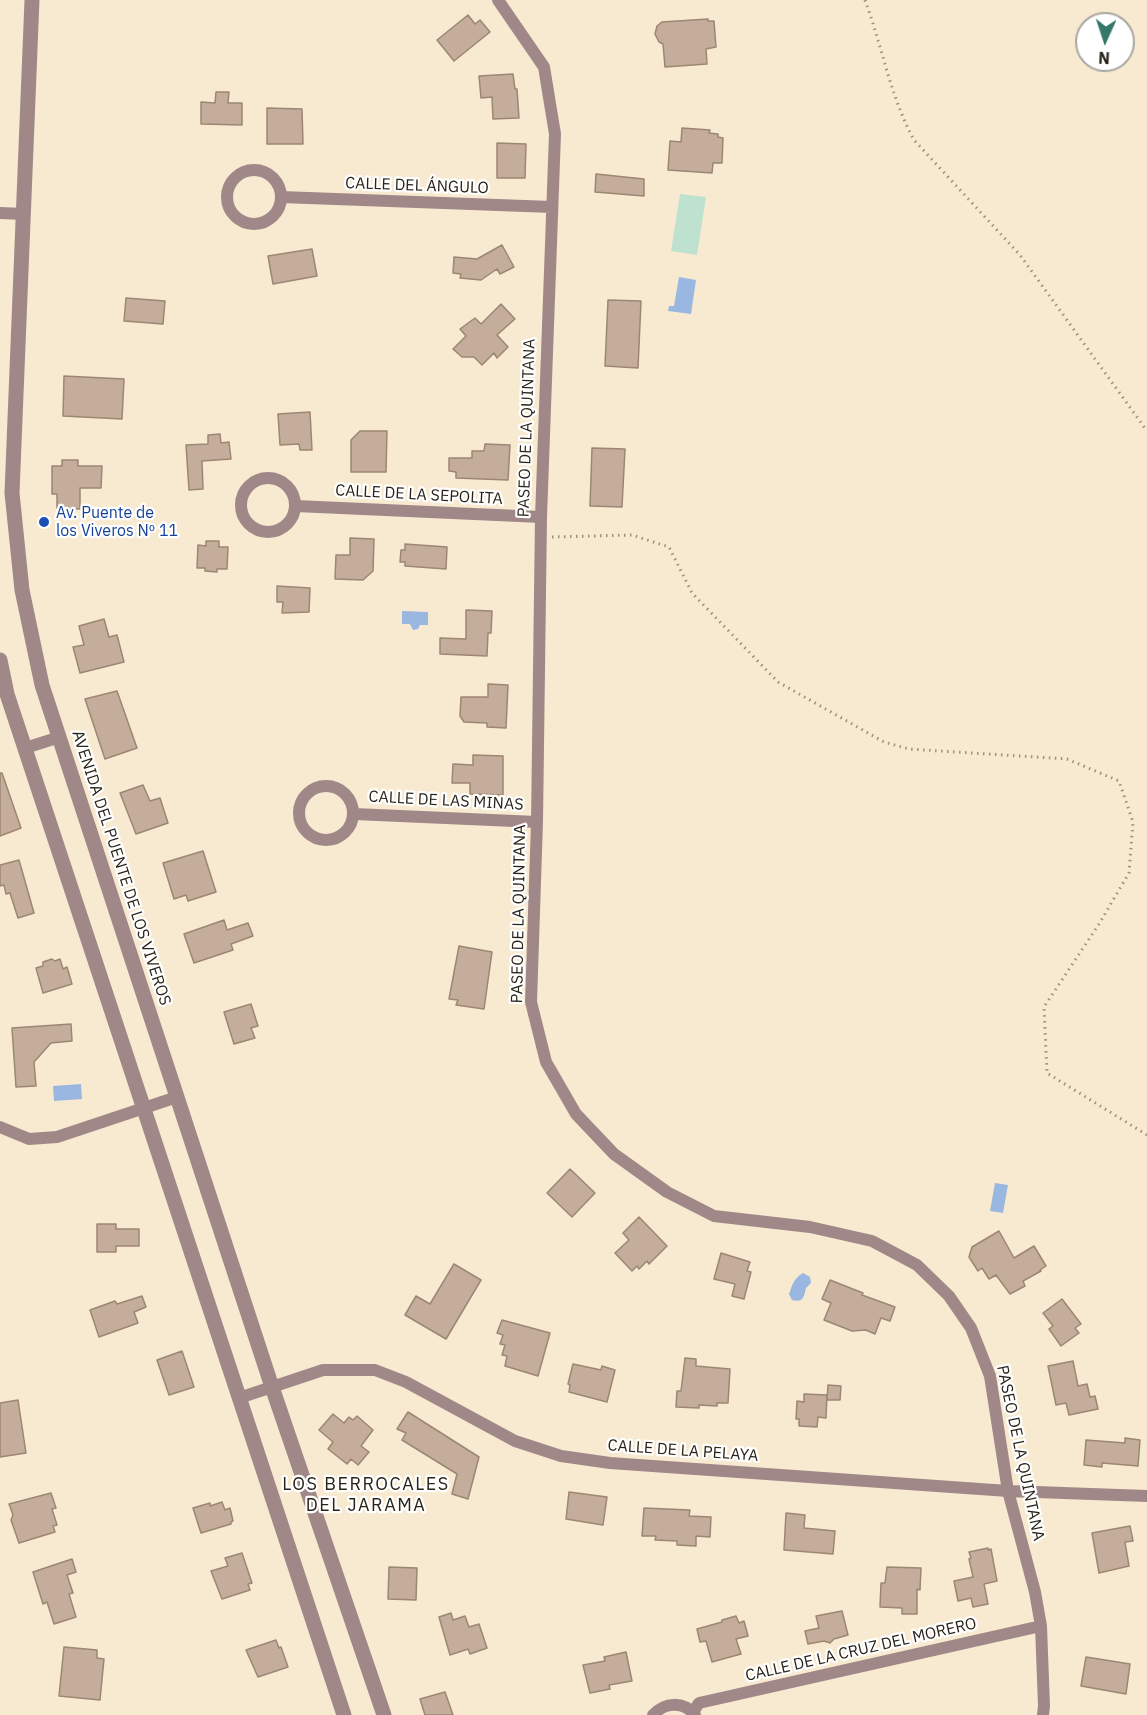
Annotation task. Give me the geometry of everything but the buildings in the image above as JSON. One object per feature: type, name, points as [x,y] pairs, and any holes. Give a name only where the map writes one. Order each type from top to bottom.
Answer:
[{"type":"street","name":"AVENIDA DEL PUENTE DE LOS VIVEROS","points":[[33,0],[12,493],[22,590],[42,685],[272,1387],[384,1715]]},
{"type":"street","name":"PASEO DE LA QUINTANA","points":[[498,0],[544,67],[555,135],[540,537],[537,822],[531,1002],[546,1062],[576,1114],[614,1154],[667,1192],[714,1216],[810,1227],[872,1241],[918,1265],[949,1296],[971,1328],[990,1376],[1008,1491],[1035,1592],[1041,1626],[1043,1715]]},
{"type":"street","points":[[252,169],[261,170],[276,180],[281,197],[280,206],[275,214],[260,224],[242,222],[229,209],[226,200],[230,183],[243,171],[252,169]]},
{"type":"street","name":"CALLE DEL ÁNGULO","points":[[281,197],[552,207]]},
{"type":"street","points":[[0,213],[24,214]]},
{"type":"street","points":[[267,478],[284,483],[295,497],[296,506],[290,523],[283,529],[266,533],[249,525],[241,509],[241,500],[250,485],[267,478]]},
{"type":"street","name":"CALLE DE LA SEPOLITA","points":[[296,506],[541,517]]},
{"type":"street","points":[[0,660],[7,694],[344,1715]]},
{"type":"street","points":[[25,748],[60,737]]},
{"type":"street","points":[[325,786],[342,791],[348,797],[354,814],[348,830],[341,837],[323,841],[314,838],[301,826],[299,808],[308,792],[325,786]]},
{"type":"street","name":"CALLE DE LAS MINAS","points":[[354,814],[537,822]]},
{"type":"street","points":[[0,1127],[28,1138],[57,1137],[177,1097]]},
{"type":"street","name":"CALLE DE LA PELAYA","points":[[239,1398],[323,1370],[375,1370],[406,1382],[515,1441],[561,1456],[610,1463],[1008,1491],[1147,1496]]},
{"type":"street","name":"CALLE DE LA CRUZ DEL MORERO","points":[[694,1713],[699,1703],[1041,1626]]},
{"type":"street","points":[[653,1715],[669,1705],[686,1707],[694,1713]]},
{"type":"path","points":[[864,0],[874,24],[903,120],[914,140],[1020,255],[1147,431]]},
{"type":"path","points":[[540,537],[632,535],[669,547],[692,592],[778,682],[884,742],[909,749],[1066,759],[1119,781],[1133,822],[1130,873],[1044,1007],[1047,1073],[1147,1135]]},
{"type":"green space","points":[[680,194],[706,197],[697,255],[671,251]]},
{"type":"water","points":[[679,277],[696,280],[691,314],[668,311],[669,306],[674,306]]},
{"type":"water","points":[[402,611],[428,612],[428,625],[420,625],[418,629],[413,630],[410,624],[402,624]]},
{"type":"water","points":[[81,1084],[82,1099],[54,1101],[53,1086]]},
{"type":"water","points":[[995,1183],[1008,1185],[1003,1213],[990,1211]]},
{"type":"water","points":[[803,1273],[810,1277],[811,1283],[801,1300],[792,1300],[789,1294],[791,1288],[795,1279]]},
{"type":"place","name":"Av. Puente de los Viveros Nº 11","points":[[44,522]]},
{"type":"district","name":"LOS BERROCALES DEL JARAMA","points":[[366,1495]]}]
